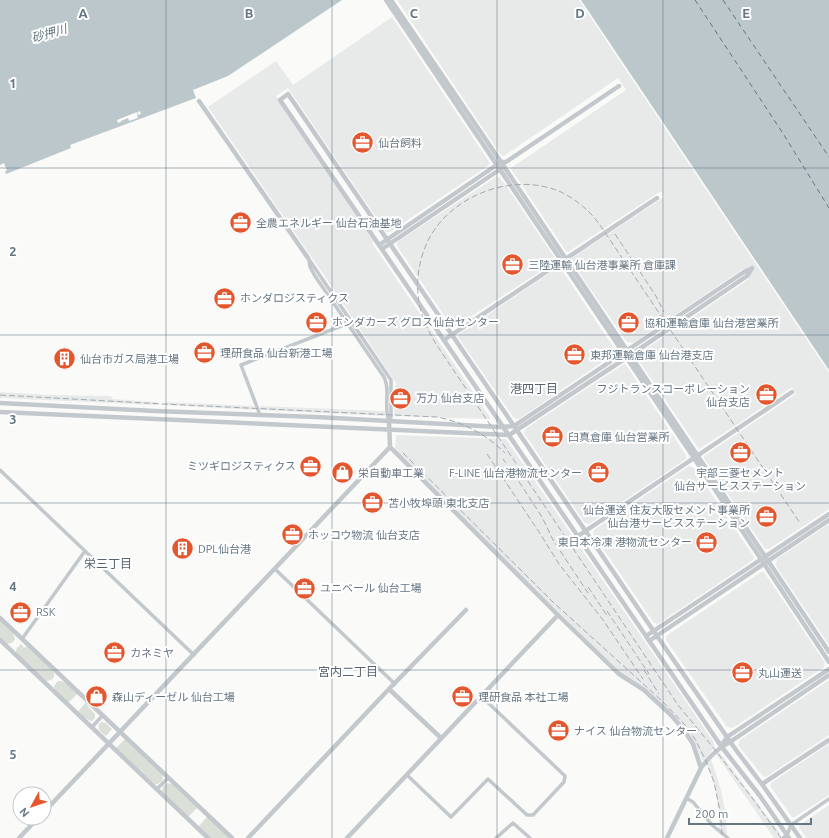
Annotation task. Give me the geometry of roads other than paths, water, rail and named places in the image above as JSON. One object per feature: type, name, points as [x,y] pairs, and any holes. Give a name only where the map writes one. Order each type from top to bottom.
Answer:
[{"type":"street","points":[[386,0],[502,165]]},
{"type":"street","points":[[391,0],[502,165],[563,260],[696,457],[829,662]]},
{"type":"street","points":[[380,247],[619,86]]},
{"type":"street","points":[[786,837],[760,796],[721,746],[280,100],[288,94],[657,636],[730,742],[800,838]]},
{"type":"street","points":[[52,804],[390,448],[389,421],[386,414],[386,381],[350,323],[315,276],[310,267],[308,258],[199,100]]},
{"type":"street","points":[[444,340],[657,198]]},
{"type":"street","points":[[509,435],[515,428],[747,276],[752,268],[744,272],[626,354]]},
{"type":"street","points":[[260,415],[241,365],[350,323]]},
{"type":"street","points":[[578,536],[792,392]]},
{"type":"street","points":[[0,403],[515,428]]},
{"type":"street","points":[[155,411],[155,419]]},
{"type":"street","points":[[0,412],[509,435]]},
{"type":"street","points":[[390,448],[619,674],[644,690],[671,715],[684,730],[693,744],[701,768]]},
{"type":"street","points":[[0,470],[194,655]]},
{"type":"street","points":[[648,638],[657,636],[829,514]]},
{"type":"street","points":[[648,638],[654,631],[829,520]]},
{"type":"street","points":[[22,639],[85,551]]},
{"type":"street","points":[[764,560],[829,652]]},
{"type":"street","points":[[275,569],[395,684]]},
{"type":"street","points":[[248,838],[466,610]]},
{"type":"street","points":[[347,838],[558,615]]},
{"type":"street","points":[[0,618],[232,838]]},
{"type":"street","points":[[0,640],[208,838]]},
{"type":"street","points":[[666,838],[701,768],[727,737],[829,668]]},
{"type":"street","points":[[721,746],[730,742],[829,675]]},
{"type":"street","points":[[389,689],[441,738]]},
{"type":"street","points":[[407,775],[451,817],[488,779],[528,815],[533,815],[564,782],[565,776],[481,696]]},
{"type":"street","points":[[92,727],[102,716]]},
{"type":"street","points":[[762,784],[829,740]]},
{"type":"street","points":[[157,789],[168,778]]},
{"type":"street","points":[[686,798],[693,802],[712,825],[728,838]]},
{"type":"street","points":[[786,837],[791,825],[829,799]]},
{"type":"street","points":[[496,838],[514,823],[530,838]]},
{"type":"street","points":[[19,838],[30,826]]},
{"type":"water","name":"砂押川","points":[[0,0],[342,0],[228,76],[193,90],[196,98],[70,145],[71,148],[6,174],[5,171],[7,171],[4,163],[0,165]]},
{"type":"water","points":[[581,0],[829,0],[829,370]]},
{"type":"railway","points":[[781,838],[716,751],[678,705],[436,344],[427,328],[419,302],[418,272],[423,253],[431,235],[442,220],[471,198],[488,190],[525,184],[544,186],[561,192],[583,206],[600,225],[800,523]]},
{"type":"railway","points":[[615,234],[656,296],[664,312]]},
{"type":"railway","points":[[0,395],[437,417],[456,422],[474,430],[490,440],[505,453]]},
{"type":"railway","points":[[403,453],[554,603],[660,699],[687,727],[705,759],[714,782],[720,811],[722,838]]},
{"type":"railway","points":[[487,454],[559,564],[603,620],[643,679]]},
{"type":"railway","points":[[503,459],[506,463]]},
{"type":"railway","points":[[514,474],[542,517],[553,540],[588,593]]},
{"type":"railway","points":[[588,587],[608,617]]},
{"type":"railway","points":[[607,611],[649,674]]},
{"type":"railway","points":[[644,670],[659,694]]},
{"type":"place","name":"仙台飼料","points":[[362,143]]},
{"type":"place","name":"全農エネルギー 仙台石油基地","points":[[240,223]]},
{"type":"place","name":"三陸運輸 仙台港事業所 倉庫課","points":[[512,265]]},
{"type":"place","name":"ホンダロジスティクス","points":[[224,298]]},
{"type":"place","name":"ホンダカーズ グロス仙台センター","points":[[316,322]]},
{"type":"place","name":"協和運輸倉庫 仙台港営業所","points":[[629,323]]},
{"type":"place","name":"理研食品 仙台新港工場","points":[[204,353]]},
{"type":"place","name":"東邦運輸倉庫 仙台港支店","points":[[575,355]]},
{"type":"place","name":"仙台市ガス局港工場","points":[[64,359]]},
{"type":"place","name":"フジトランスコーポレーション 仙台支店","points":[[766,395]]},
{"type":"place","name":"万力 仙台支店","points":[[400,398]]},
{"type":"place","name":"臼真倉庫 仙台営業所","points":[[553,437]]},
{"type":"place","name":"宇部三菱セメント 仙台サービスステーション","points":[[740,453]]},
{"type":"place","name":"ミツギロジスティクス","points":[[311,466]]},
{"type":"place","name":"栄自動車工業","points":[[343,473]]},
{"type":"place","name":"F-LINE 仙台港物流センター","points":[[598,473]]},
{"type":"place","name":"苫小牧埠頭 東北支店","points":[[373,503]]},
{"type":"place","name":"仙台運送 住友大阪セメント事業所 仙台港サービスステーション","points":[[766,516]]},
{"type":"place","name":"ホッコウ物流 仙台支店","points":[[293,535]]},
{"type":"place","name":"東日本冷凍 港物流センター","points":[[707,542]]},
{"type":"place","name":"DPL仙台港","points":[[182,549]]},
{"type":"place","name":"ユニベール 仙台工場","points":[[304,588]]},
{"type":"place","name":"RSK","points":[[20,612]]},
{"type":"place","name":"カネミヤ","points":[[115,653]]},
{"type":"place","name":"丸山運送","points":[[743,673]]},
{"type":"place","name":"森山ディーゼル 仙台工場","points":[[96,697]]},
{"type":"place","name":"理研食品 本社工場","points":[[463,697]]},
{"type":"place","name":"ナイス 仙台物流センター","points":[[559,731]]},
{"type":"district","name":"港四丁目","points":[[534,388]]},
{"type":"district","name":"栄三丁目","points":[[108,563]]},
{"type":"district","name":"宮内二丁目","points":[[348,671]]}]
